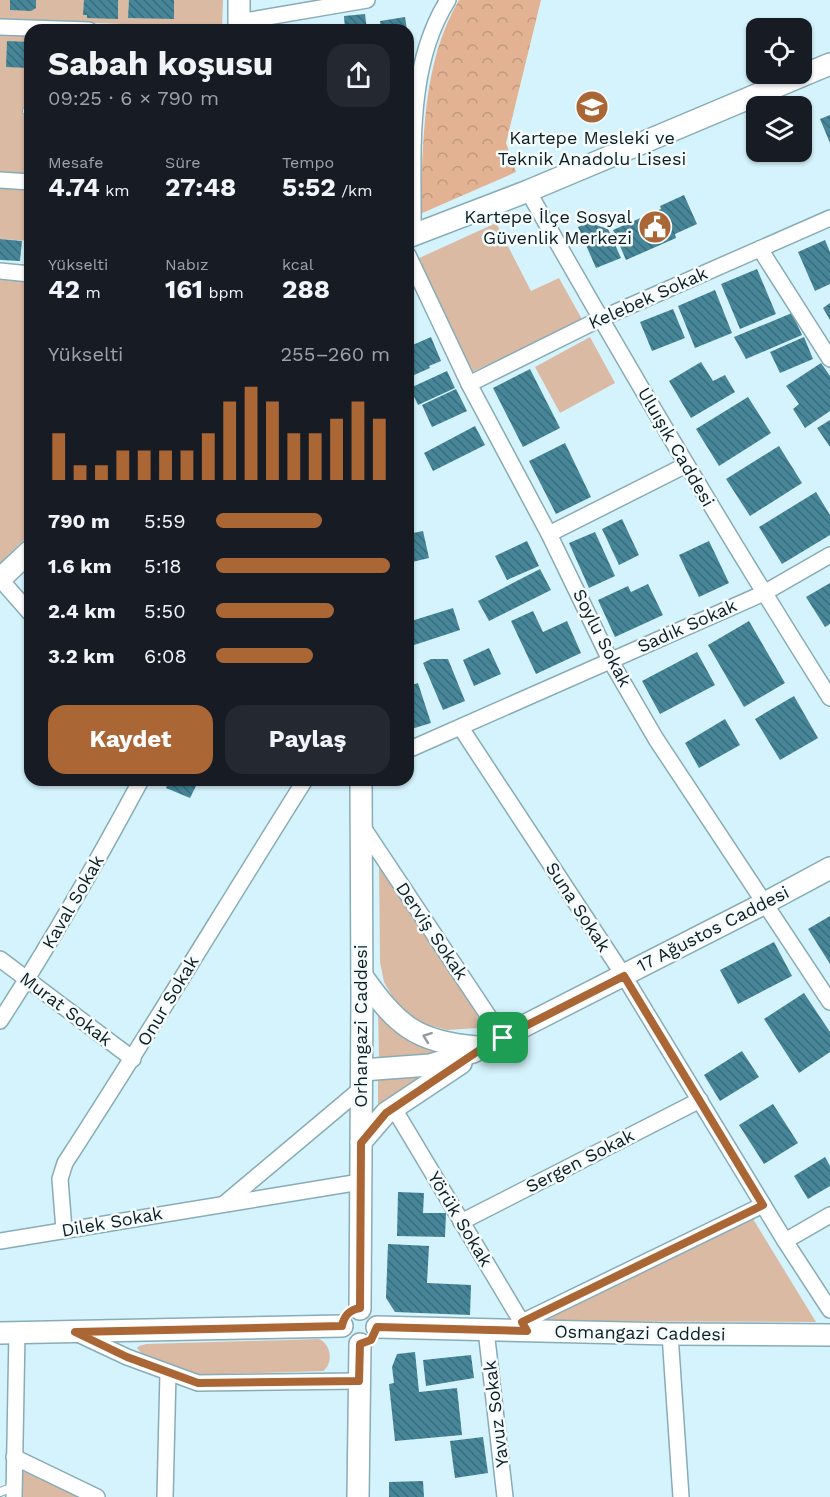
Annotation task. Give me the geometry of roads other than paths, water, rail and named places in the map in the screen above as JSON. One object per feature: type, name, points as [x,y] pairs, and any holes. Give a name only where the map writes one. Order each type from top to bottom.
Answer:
[{"type":"street","points":[[239,0],[239,24]]},
{"type":"street","points":[[249,24],[367,0]]},
{"type":"street","points":[[414,160],[417,98],[427,47],[433,29],[448,0]]},
{"type":"street","points":[[0,27],[24,28]]},
{"type":"street","points":[[414,240],[830,64]]},
{"type":"street","points":[[0,180],[24,182]]},
{"type":"street","name":"Uluışık Caddesi","points":[[528,191],[600,319],[764,593],[830,698]]},
{"type":"street","name":"Kelebek Sokak","points":[[469,384],[600,319],[830,218]]},
{"type":"street","points":[[760,249],[830,359]]},
{"type":"street","name":"Soylu Sokak","points":[[414,252],[469,384],[549,534],[610,660],[656,739],[830,1002]]},
{"type":"street","points":[[0,271],[24,273]]},
{"type":"street","points":[[549,534],[687,465]]},
{"type":"street","name":"Sadık Sokak","points":[[414,748],[764,593],[830,555]]},
{"type":"street","points":[[24,557],[0,579],[24,606]]},
{"type":"street","name":"Suna Sokak","points":[[461,728],[624,976],[785,1241],[830,1310]]},
{"type":"street","name":"Kaval Sokak","points":[[0,1021],[100,857],[138,786]]},
{"type":"street","name":"Onur Sokak","points":[[64,1230],[60,1187],[62,1171],[301,786]]},
{"type":"street","name":"Orhangazi Caddesi","points":[[360,786],[362,1079],[360,1308]]},
{"type":"street","name":"Derviş Sokak","points":[[361,825],[493,1043]]},
{"type":"street","name":"17 Ağustos Caddesi","points":[[362,1079],[460,1057],[493,1043],[830,868]]},
{"type":"street","name":"Murat Sokak","points":[[0,959],[133,1059]]},
{"type":"street","points":[[362,976],[382,1005],[415,1033],[430,1040],[451,1045],[493,1043]]},
{"type":"street","points":[[361,1143],[393,1107],[493,1043]]},
{"type":"street","points":[[224,1204],[362,1079]]},
{"type":"street","name":"Sergen Sokak","points":[[461,1222],[700,1100]]},
{"type":"street","name":"Yörük Sokak","points":[[393,1107],[525,1327]]},
{"type":"street","name":"Dilek Sokak","points":[[0,1241],[360,1182]]},
{"type":"street","points":[[525,1327],[763,1205]]},
{"type":"street","points":[[785,1241],[830,1215]]},
{"type":"street","points":[[360,1308],[371,1313],[377,1327],[371,1340],[360,1344],[349,1341],[342,1326],[345,1316],[360,1308]]},
{"type":"street","points":[[9,1492],[14,1457],[9,1333],[342,1326]]},
{"type":"street","name":"Osmangazi Caddesi","points":[[377,1327],[486,1330],[525,1327],[670,1334],[830,1335]]},
{"type":"street","name":"Yavuz Sokak","points":[[486,1330],[505,1497]]},
{"type":"street","points":[[75,1332],[127,1357],[198,1383],[359,1381]]},
{"type":"street","points":[[670,1334],[681,1497]]},
{"type":"street","points":[[358,1497],[360,1344]]},
{"type":"street","points":[[165,1497],[168,1373]]},
{"type":"street","points":[[14,1457],[97,1497]]},
{"type":"place","name":"Kartepe Mesleki ve Teknik Anadolu Lisesi","points":[[592,107]]},
{"type":"place","name":"Kartepe İlçe Sosyal Güvenlik Merkezi","points":[[655,227]]}]
